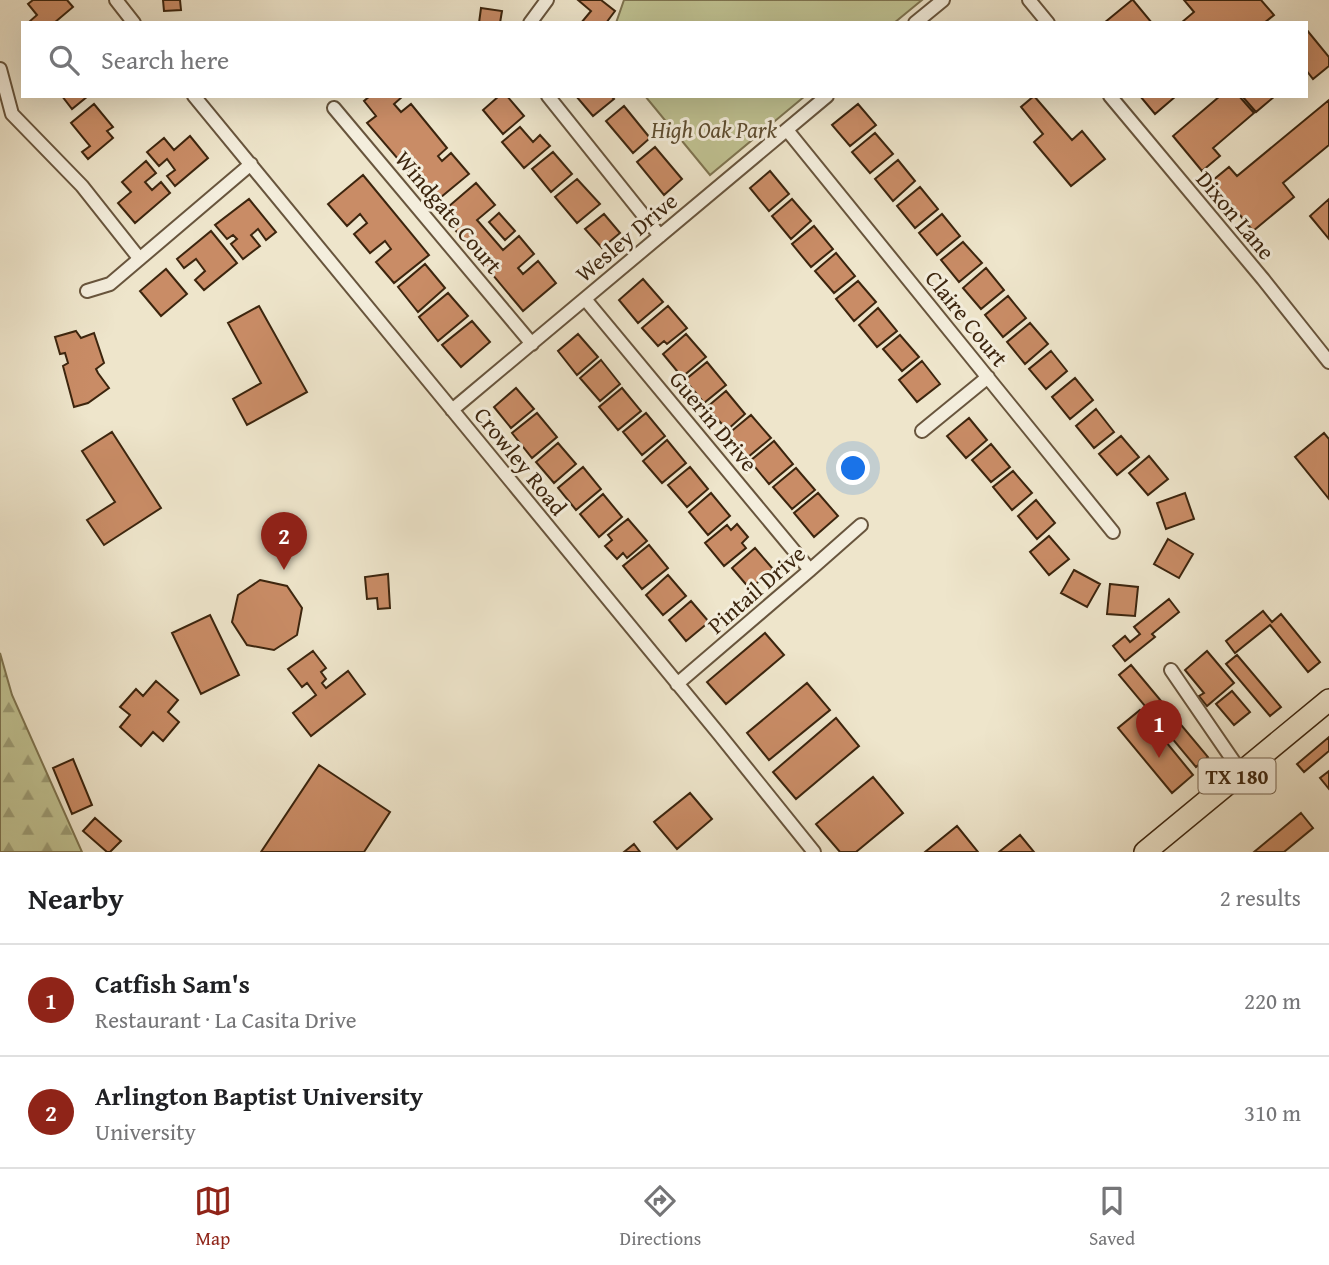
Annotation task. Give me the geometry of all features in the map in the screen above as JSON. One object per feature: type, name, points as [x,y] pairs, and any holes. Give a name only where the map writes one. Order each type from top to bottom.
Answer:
[{"type":"main road","name":"TX 180","points":[[1145,852],[1329,700]]},
{"type":"street","points":[[116,0],[132,21]]},
{"type":"street","points":[[531,21],[547,0]]},
{"type":"street","points":[[917,21],[943,0]]},
{"type":"street","points":[[1029,0],[1046,21]]},
{"type":"street","points":[[0,69],[12,114],[82,186],[139,258]]},
{"type":"street","name":"Crowley Road","points":[[196,98],[814,852]]},
{"type":"street","points":[[550,98],[660,236]]},
{"type":"street","name":"Wesley Drive","points":[[452,410],[825,98]]},
{"type":"street","name":"Dixon Lane","points":[[1112,98],[1329,362]]},
{"type":"street","name":"Windgate Court","points":[[334,108],[532,344]]},
{"type":"street","name":"Claire Court","points":[[787,130],[1113,532]]},
{"type":"street","points":[[87,291],[110,284],[251,164]]},
{"type":"street","name":"Guerin Drive","points":[[585,299],[810,570]]},
{"type":"street","points":[[922,431],[988,377]]},
{"type":"street","name":"Pintail Drive","points":[[677,684],[861,524]]},
{"type":"street","points":[[1171,670],[1241,772]]},
{"type":"green space","points":[[624,0],[922,0],[896,21],[617,21]]},
{"type":"green space","name":"High Oak Park","points":[[647,98],[803,98],[710,175]]},
{"type":"green space","points":[[0,653],[12,695],[82,852],[0,852]]},
{"type":"building","points":[[33,0],[67,0],[73,7],[56,21],[30,21],[37,15],[28,4]]},
{"type":"building","points":[[163,0],[180,0],[181,10],[164,11]]},
{"type":"building","points":[[578,0],[601,0],[615,11],[608,21],[583,21],[591,11]]},
{"type":"building","points":[[1132,0],[1150,21],[1106,21]]},
{"type":"building","points":[[1184,0],[1261,0],[1274,15],[1266,21],[1183,21],[1194,12]]},
{"type":"building","points":[[481,8],[502,11],[500,21],[479,21]]},
{"type":"building","points":[[1308,31],[1329,57],[1329,66],[1313,79],[1308,73]]},
{"type":"building","points":[[64,98],[86,98],[72,109]]},
{"type":"building","points":[[368,98],[401,98],[394,104],[401,112],[411,104],[447,148],[438,156],[442,161],[451,153],[469,174],[435,202],[367,123],[376,116],[364,101]]},
{"type":"building","points":[[497,98],[509,98],[524,116],[503,134],[483,110]]},
{"type":"building","points":[[578,98],[614,99],[593,116]]},
{"type":"building","points":[[1032,98],[1036,98],[1072,140],[1082,131],[1105,159],[1071,186],[1034,142],[1043,134],[1021,107]]},
{"type":"building","points":[[1142,98],[1174,98],[1155,114]]},
{"type":"building","points":[[1218,98],[1241,98],[1254,113],[1213,148],[1220,156],[1202,171],[1173,136]]},
{"type":"building","points":[[1244,98],[1273,98],[1256,112]]},
{"type":"building","points":[[1329,100],[1329,145],[1283,183],[1294,197],[1253,231],[1212,181],[1229,167],[1237,176]]},
{"type":"building","points":[[94,104],[113,127],[107,131],[113,138],[88,159],[82,152],[90,146],[71,123]]},
{"type":"building","points":[[858,104],[876,125],[850,146],[832,125]]},
{"type":"building","points":[[624,106],[650,138],[633,153],[606,121]]},
{"type":"building","points":[[520,127],[533,142],[540,135],[550,146],[524,168],[502,142]]},
{"type":"building","points":[[875,133],[893,154],[870,173],[852,152]]},
{"type":"building","points":[[190,136],[208,158],[175,186],[167,176],[175,170],[167,159],[159,166],[147,152],[164,138],[174,150]]},
{"type":"building","points":[[655,147],[682,179],[664,195],[637,162]]},
{"type":"building","points":[[553,152],[572,174],[551,192],[532,169]]},
{"type":"building","points":[[898,160],[915,181],[893,201],[875,179]]},
{"type":"building","points":[[146,161],[156,173],[145,182],[152,190],[161,182],[170,193],[135,223],[118,203],[131,192],[122,182]]},
{"type":"building","points":[[770,171],[789,194],[769,211],[750,188]]},
{"type":"building","points":[[363,175],[429,255],[394,283],[376,262],[391,249],[385,241],[370,253],[354,234],[367,223],[360,214],[347,226],[328,204]]},
{"type":"building","points":[[577,179],[600,204],[577,223],[555,197]]},
{"type":"building","points":[[476,183],[495,205],[477,220],[503,250],[519,236],[534,254],[518,268],[523,274],[538,261],[556,283],[523,311],[441,213]]},
{"type":"building","points":[[920,187],[938,209],[915,228],[897,206]]},
{"type":"building","points":[[249,199],[276,232],[266,240],[258,229],[251,235],[260,246],[243,259],[231,244],[237,239],[233,235],[227,239],[215,225]]},
{"type":"building","points":[[792,199],[811,221],[791,239],[772,216]]},
{"type":"building","points":[[1329,199],[1329,239],[1310,216]]},
{"type":"building","points":[[499,213],[515,231],[505,240],[489,222]]},
{"type":"building","points":[[604,214],[620,233],[602,248],[585,229]]},
{"type":"building","points":[[942,214],[960,236],[937,255],[919,233]]},
{"type":"building","points":[[814,226],[833,249],[811,267],[792,244]]},
{"type":"building","points":[[211,231],[237,263],[204,290],[195,280],[205,271],[196,259],[184,268],[177,259]]},
{"type":"building","points":[[963,242],[982,263],[959,282],[941,260]]},
{"type":"building","points":[[836,253],[855,276],[834,293],[815,271]]},
{"type":"building","points":[[425,264],[445,288],[418,312],[398,287]]},
{"type":"building","points":[[986,268],[1004,290],[981,309],[963,288]]},
{"type":"building","points":[[166,269],[187,294],[161,316],[140,291]]},
{"type":"building","points":[[643,279],[663,302],[638,323],[619,300]]},
{"type":"building","points":[[858,281],[876,302],[854,321],[836,299]]},
{"type":"building","points":[[448,293],[468,316],[438,341],[419,317]]},
{"type":"building","points":[[1008,296],[1026,318],[1003,337],[985,315]]},
{"type":"building","points":[[259,306],[307,392],[247,425],[233,399],[261,383],[228,323]]},
{"type":"building","points":[[668,306],[687,328],[667,344],[664,341],[658,346],[642,328]]},
{"type":"building","points":[[878,308],[897,331],[877,347],[859,325]]},
{"type":"building","points":[[472,321],[490,342],[461,367],[442,345]]},
{"type":"building","points":[[1030,323],[1048,344],[1025,364],[1007,342]]},
{"type":"building","points":[[76,331],[81,338],[94,333],[104,363],[96,369],[109,388],[88,403],[74,407],[63,366],[68,363],[65,353],[60,354],[55,337]]},
{"type":"building","points":[[578,334],[598,357],[577,375],[558,351]]},
{"type":"building","points":[[686,334],[706,357],[682,377],[663,354]]},
{"type":"building","points":[[900,335],[919,357],[902,371],[883,349]]},
{"type":"building","points":[[1051,351],[1067,371],[1046,389],[1029,369]]},
{"type":"building","points":[[601,360],[620,384],[600,401],[580,378]]},
{"type":"building","points":[[922,361],[940,384],[917,402],[899,380]]},
{"type":"building","points":[[707,362],[726,385],[704,403],[685,380]]},
{"type":"building","points":[[1075,378],[1093,400],[1070,419],[1052,397]]},
{"type":"building","points":[[516,388],[534,409],[511,428],[494,407]]},
{"type":"building","points":[[622,388],[641,411],[618,430],[599,407]]},
{"type":"building","points":[[726,391],[745,414],[727,430],[707,407]]},
{"type":"building","points":[[1096,409],[1114,432],[1094,448],[1076,426]]},
{"type":"building","points":[[537,413],[557,437],[532,458],[512,433]]},
{"type":"building","points":[[646,413],[665,436],[642,455],[623,432]]},
{"type":"building","points":[[751,415],[771,438],[748,457],[728,434]]},
{"type":"building","points":[[969,418],[987,440],[966,458],[947,436]]},
{"type":"building","points":[[112,432],[161,508],[104,545],[87,520],[115,502],[82,451]]},
{"type":"building","points":[[1324,433],[1329,439],[1329,499],[1295,457]]},
{"type":"building","points":[[1121,436],[1139,457],[1117,475],[1099,454]]},
{"type":"building","points":[[667,440],[686,463],[662,483],[643,461]]},
{"type":"building","points":[[774,441],[793,464],[769,484],[750,461]]},
{"type":"building","points":[[558,443],[576,464],[554,483],[536,462]]},
{"type":"building","points":[[991,444],[1010,467],[991,482],[972,460]]},
{"type":"building","points":[[1149,456],[1168,479],[1148,495],[1129,473]]},
{"type":"building","points":[[583,467],[601,489],[576,510],[558,488]]},
{"type":"building","points":[[690,467],[708,489],[687,507],[668,485]]},
{"type":"building","points":[[796,468],[815,490],[792,509],[773,487]]},
{"type":"building","points":[[1013,471],[1032,493],[1012,510],[993,487]]},
{"type":"building","points":[[711,493],[730,516],[708,535],[689,512]]},
{"type":"building","points":[[818,493],[838,516],[814,537],[794,513]]},
{"type":"building","points":[[1185,493],[1194,519],[1166,529],[1157,503]]},
{"type":"building","points":[[603,494],[622,517],[599,537],[580,514]]},
{"type":"building","points":[[1036,500],[1055,523],[1037,539],[1018,516]]},
{"type":"building","points":[[628,519],[647,541],[627,558],[623,553],[617,559],[605,546],[612,540],[608,535]]},
{"type":"building","points":[[737,524],[748,537],[742,543],[746,548],[724,566],[705,543],[727,525],[731,530]]},
{"type":"building","points":[[1049,536],[1069,559],[1049,575],[1030,552]]},
{"type":"building","points":[[1168,539],[1193,554],[1179,578],[1154,564]]},
{"type":"building","points":[[649,545],[668,568],[642,589],[623,566]]},
{"type":"building","points":[[755,548],[773,569],[750,589],[732,568]]},
{"type":"building","points":[[1074,570],[1100,584],[1087,607],[1061,593]]},
{"type":"building","points":[[388,574],[390,608],[378,609],[377,598],[367,599],[365,577]]},
{"type":"building","points":[[668,575],[686,596],[663,615],[646,595]]},
{"type":"building","points":[[260,580],[287,586],[302,608],[297,635],[274,650],[247,645],[232,622],[238,595]]},
{"type":"building","points":[[1110,584],[1138,587],[1135,616],[1107,614]]},
{"type":"building","points":[[1169,599],[1179,612],[1152,634],[1155,637],[1125,661],[1113,646],[1125,636],[1130,642],[1140,634],[1134,627]]},
{"type":"building","points":[[691,601],[709,622],[686,641],[669,620]]},
{"type":"building","points":[[1263,611],[1272,622],[1281,614],[1320,662],[1308,672],[1270,625],[1235,653],[1226,641]]},
{"type":"building","points":[[210,615],[239,675],[201,694],[172,633]]},
{"type":"building","points":[[765,633],[784,655],[726,704],[707,682]]},
{"type":"building","points":[[313,651],[326,668],[321,672],[326,679],[322,683],[326,688],[348,671],[365,694],[311,736],[293,713],[316,695],[307,683],[302,687],[288,669]]},
{"type":"building","points":[[1207,651],[1234,683],[1207,706],[1199,696],[1204,693],[1185,670]]},
{"type":"building","points":[[1237,655],[1281,707],[1270,716],[1226,664]]},
{"type":"building","points":[[1131,665],[1208,757],[1196,767],[1119,675]]},
{"type":"building","points":[[156,681],[178,700],[168,712],[179,722],[163,741],[153,732],[141,746],[120,727],[130,715],[120,707],[136,689],[143,696]]},
{"type":"building","points":[[807,683],[830,710],[769,760],[747,733]]},
{"type":"building","points":[[1232,691],[1250,712],[1234,725],[1216,704]]},
{"type":"building","points":[[1140,710],[1193,775],[1172,793],[1118,728]]},
{"type":"building","points":[[836,718],[859,746],[796,799],[773,772]]},
{"type":"building","points":[[1329,737],[1329,751],[1304,772],[1297,764]]},
{"type":"building","points":[[73,759],[92,805],[72,814],[53,768]]},
{"type":"building","points":[[319,765],[390,812],[364,852],[261,852]]},
{"type":"building","points":[[1329,771],[1329,789],[1320,778]]},
{"type":"building","points":[[873,777],[903,813],[856,852],[840,852],[816,824]]},
{"type":"building","points":[[690,793],[712,819],[677,849],[654,822]]},
{"type":"building","points":[[1301,813],[1313,828],[1284,852],[1254,852]]},
{"type":"building","points":[[95,818],[121,841],[110,852],[83,831]]},
{"type":"building","points":[[957,826],[978,852],[925,852]]},
{"type":"building","points":[[1020,835],[1034,852],[999,852]]},
{"type":"building","points":[[634,844],[640,852],[624,852]]},
{"type":"place","name":"Arlington Baptist University","points":[[284,570]]},
{"type":"place","name":"Catfish Sam's","points":[[1159,758]]}]
